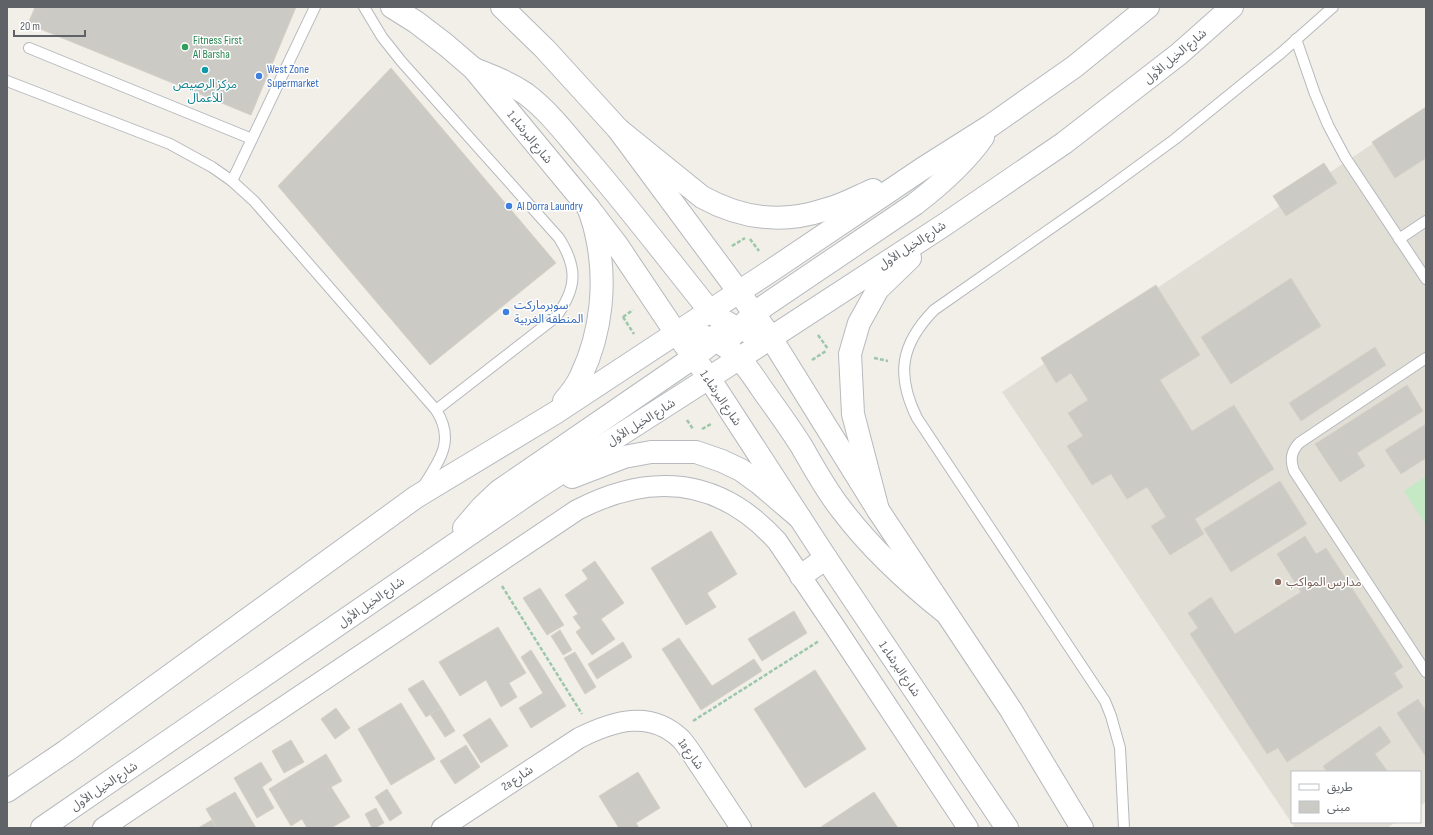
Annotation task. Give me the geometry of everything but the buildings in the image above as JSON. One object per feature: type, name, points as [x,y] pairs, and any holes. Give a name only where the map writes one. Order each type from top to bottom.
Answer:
[{"type":"main road","name":"شارع البرشاء 1","points":[[392,7],[416,22],[474,69],[588,207],[617,245],[676,333],[709,378],[826,558],[1007,828]]},
{"type":"main road","points":[[502,7],[545,49],[618,129],[754,313],[878,510],[1011,710],[1082,828]]},
{"type":"main road","points":[[726,348],[725,321],[739,292],[922,169],[990,126],[1074,67],[1148,7]]},
{"type":"main road","name":"شارع الخيل الأول","points":[[42,828],[531,492],[709,378],[726,348],[771,338],[944,225],[1064,143],[1179,54],[1232,7]]},
{"type":"main road","points":[[474,69],[510,84],[542,108],[557,123],[725,321],[748,333],[771,338]]},
{"type":"main road","points":[[7,791],[66,752],[416,497],[555,413],[676,333],[754,313],[932,191],[964,161],[990,126]]},
{"type":"main road","points":[[618,129],[702,197],[726,209],[752,216],[777,218],[802,216],[826,210],[922,169]]},
{"type":"main road","points":[[555,413],[580,378],[589,357],[600,317],[602,287],[600,259],[596,233],[588,207]]},
{"type":"main road","points":[[878,510],[853,414],[850,354],[859,323],[878,289],[944,225]]},
{"type":"main road","points":[[676,333],[701,335],[726,348],[793,434],[824,484],[854,526],[889,564],[917,590],[946,613]]},
{"type":"main road","points":[[452,546],[482,507],[499,491],[694,357],[726,348]]},
{"type":"main road","points":[[531,492],[624,457],[651,452],[696,452],[722,461],[741,470],[759,483],[800,518]]},
{"type":"main road","points":[[800,576],[826,558]]},
{"type":"street","points":[[103,828],[577,510],[594,501],[631,489],[670,485],[689,487],[706,492],[738,507],[765,528],[777,541],[968,828]]},
{"type":"street","name":"1a شارع","points":[[593,731],[630,720],[642,720],[653,722],[674,733],[688,748],[741,828]]},
{"type":"street","name":"2a شارع","points":[[442,828],[566,746],[593,731]]},
{"type":"lane","points":[[232,181],[315,7]]},
{"type":"lane","points":[[364,7],[382,37],[401,62],[559,238],[568,253],[572,269],[572,286],[566,303],[556,317],[436,410]]},
{"type":"lane","points":[[1124,828],[1120,748],[1113,721],[1105,701],[917,418],[906,392],[904,364],[914,335],[934,310],[1075,212],[1175,139],[1229,97],[1332,7]]},
{"type":"lane","points":[[1296,39],[1328,125],[1344,157],[1426,279]]},
{"type":"lane","points":[[29,48],[252,139]]},
{"type":"lane","points":[[7,81],[170,144],[212,167],[232,181],[254,201],[274,222],[436,410],[442,419],[446,440],[443,451],[439,461],[416,497]]},
{"type":"lane","points":[[1399,239],[1426,221]]},
{"type":"lane","points":[[1426,358],[1299,443],[1294,449],[1291,464],[1294,471],[1426,672]]},
{"type":"path","points":[[491,568],[593,731]]},
{"type":"path","points":[[674,733],[837,630]]},
{"type":"shaded area","name":"مدارس المواكب","points":[[1426,108],[1426,802],[1421,805],[1421,771],[1291,771],[1291,822],[1002,392]]},
{"type":"shaded area","name":"مدارس المواكب","points":[[1292,823],[1394,823],[1387,828],[1295,828]]},
{"type":"green space","points":[[1426,476],[1426,525],[1404,491]]},
{"type":"place","name":"Fitness First Al Barsha","points":[[185,47]]},
{"type":"place","name":"مركز الرصيص للأعمال","points":[[205,70]]},
{"type":"place","name":"West Zone Supermarket","points":[[259,76]]},
{"type":"place","name":"Al Dorra Laundry","points":[[509,206]]},
{"type":"place","name":"سوبرماركت المنطقة الغربية","points":[[506,312]]},
{"type":"place","name":"مدارس المواكب","points":[[1278,582]]}]
